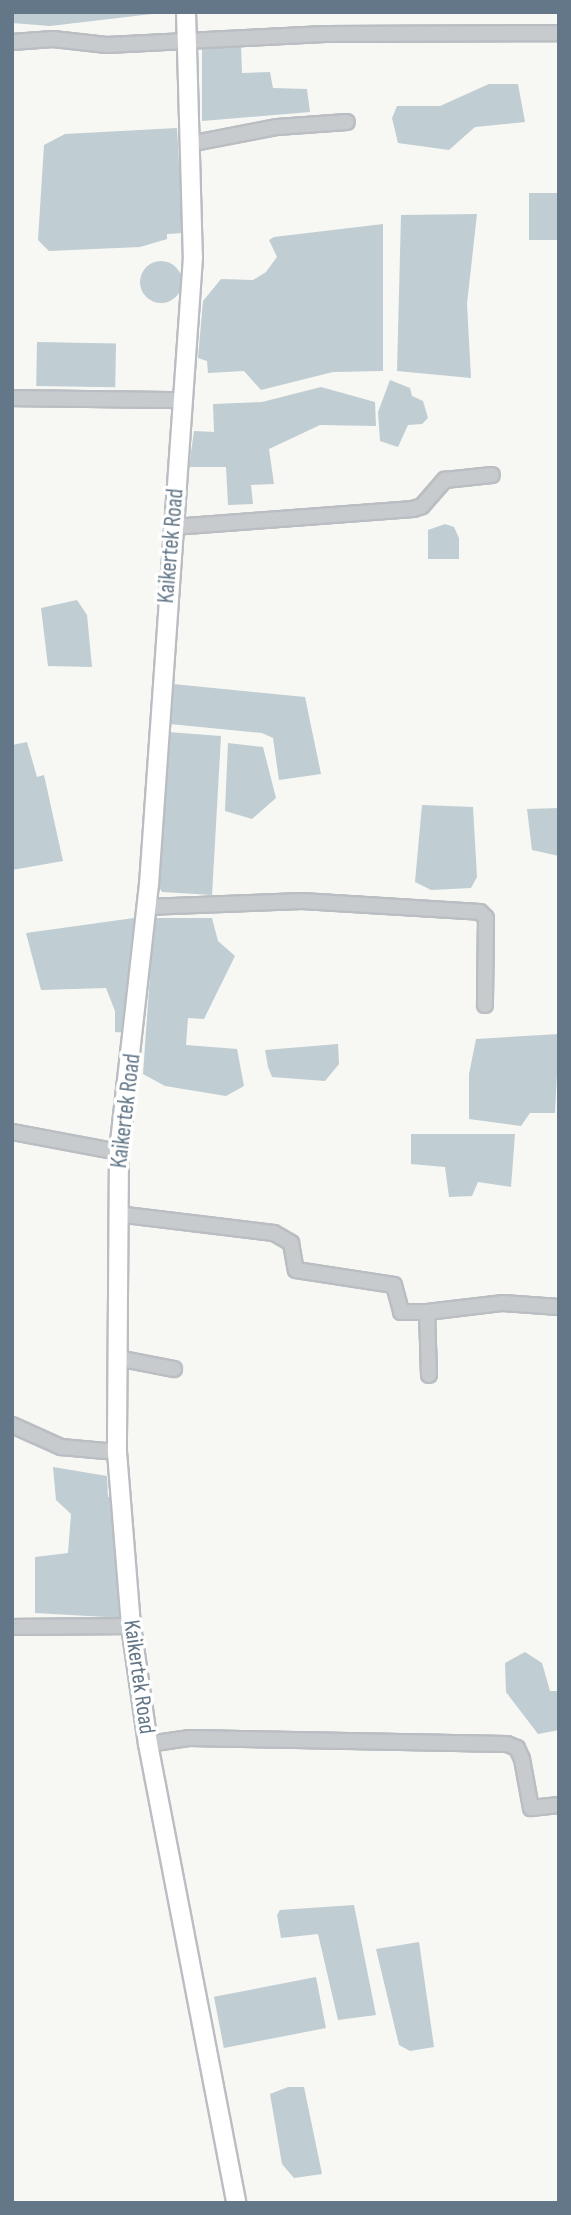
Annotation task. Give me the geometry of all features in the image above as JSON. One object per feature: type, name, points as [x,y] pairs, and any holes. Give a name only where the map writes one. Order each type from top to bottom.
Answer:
[{"type":"main road","name":"Kaikertek Road","points":[[186,12],[193,257],[146,907],[119,1152],[117,1451],[131,1626],[148,1744],[236,2203]]},
{"type":"street","points":[[12,43],[53,40],[107,45],[186,38],[559,33]]},
{"type":"street","points":[[189,144],[277,127],[347,122]]},
{"type":"street","points":[[12,398],[182,400]]},
{"type":"street","points":[[173,527],[413,509],[422,506],[445,480],[492,475]]},
{"type":"street","points":[[146,907],[302,901],[480,912],[486,918],[485,1004]]},
{"type":"street","points":[[12,1132],[119,1152]]},
{"type":"street","points":[[117,1214],[274,1233],[292,1243],[296,1270],[394,1285],[401,1312],[427,1312],[503,1303],[559,1307]]},
{"type":"street","points":[[427,1312],[429,1375]]},
{"type":"street","points":[[117,1358],[174,1369]]},
{"type":"street","points":[[12,1425],[61,1447],[117,1451]]},
{"type":"street","points":[[12,1627],[131,1626]]},
{"type":"street","points":[[148,1744],[189,1738],[507,1744],[517,1748],[522,1759],[531,1808],[559,1805]]},
{"type":"shaded area","points":[[12,12],[169,12],[50,26],[12,23]]},
{"type":"shaded area","points":[[241,43],[242,73],[270,72],[273,88],[307,89],[310,112],[202,121],[202,46]]},
{"type":"shaded area","points":[[489,84],[518,84],[525,122],[475,127],[449,150],[398,143],[392,118],[397,106],[440,106]]},
{"type":"shaded area","points":[[177,128],[183,233],[167,234],[167,239],[140,247],[49,251],[38,240],[44,145],[65,134]]},
{"type":"shaded area","points":[[529,193],[559,193],[559,240],[529,240]]},
{"type":"shaded area","points":[[477,214],[467,304],[471,378],[397,371],[401,215]]},
{"type":"shaded area","points":[[383,224],[383,371],[333,372],[261,390],[244,371],[208,373],[207,361],[198,358],[203,301],[221,279],[253,280],[266,272],[277,257],[269,240],[274,237]]},
{"type":"shaded area","points":[[161,261],[176,267],[182,282],[176,297],[161,303],[146,297],[140,282],[146,267]]},
{"type":"shaded area","points":[[37,342],[116,343],[115,387],[36,386]]},
{"type":"shaded area","points":[[390,380],[410,388],[412,396],[423,401],[428,418],[422,424],[408,425],[398,447],[380,441],[378,412]]},
{"type":"shaded area","points":[[321,387],[375,402],[376,426],[320,425],[269,449],[274,484],[251,485],[253,504],[228,505],[226,467],[189,467],[194,431],[214,432],[213,404],[262,402]]},
{"type":"shaded area","points":[[445,524],[454,527],[459,538],[459,559],[428,559],[428,530]]},
{"type":"shaded area","points":[[77,600],[87,615],[92,667],[48,666],[41,608]]},
{"type":"shaded area","points":[[173,684],[305,697],[321,774],[279,780],[273,738],[262,733],[170,724]]},
{"type":"shaded area","points":[[168,732],[221,736],[212,895],[162,892],[158,886]]},
{"type":"shaded area","points":[[27,742],[37,777],[44,775],[63,861],[12,870],[12,745]]},
{"type":"shaded area","points":[[228,743],[263,747],[276,798],[252,819],[225,811]]},
{"type":"shaded area","points":[[422,805],[473,807],[477,877],[471,888],[431,890],[415,882]]},
{"type":"shaded area","points":[[559,808],[559,856],[532,850],[527,809]]},
{"type":"shaded area","points":[[134,918],[128,1033],[115,1032],[115,1011],[106,988],[41,990],[26,933]]},
{"type":"shaded area","points":[[154,918],[212,918],[218,941],[235,956],[204,1019],[188,1018],[186,1045],[237,1049],[244,1086],[226,1096],[165,1086],[143,1074]]},
{"type":"shaded area","points":[[559,1034],[555,1113],[530,1113],[521,1126],[469,1119],[469,1074],[476,1039]]},
{"type":"shaded area","points":[[338,1044],[339,1064],[325,1081],[272,1077],[265,1050]]},
{"type":"shaded area","points":[[411,1134],[515,1134],[511,1187],[478,1182],[472,1196],[449,1197],[445,1167],[411,1164]]},
{"type":"shaded area","points":[[53,1467],[107,1476],[108,1497],[117,1498],[124,1618],[35,1613],[35,1557],[68,1553],[71,1514],[56,1500]]},
{"type":"shaded area","points":[[525,1652],[542,1663],[550,1691],[559,1691],[559,1730],[538,1734],[506,1692],[505,1663]]},
{"type":"shaded area","points":[[354,1905],[376,2015],[338,2020],[318,1934],[281,1938],[277,1915],[280,1910]]},
{"type":"shaded area","points":[[419,1942],[434,2047],[410,2051],[399,2045],[376,1949]]},
{"type":"shaded area","points":[[316,1977],[326,2028],[224,2048],[214,1997]]},
{"type":"shaded area","points":[[288,2087],[304,2087],[322,2174],[294,2178],[282,2164],[270,2094]]}]
